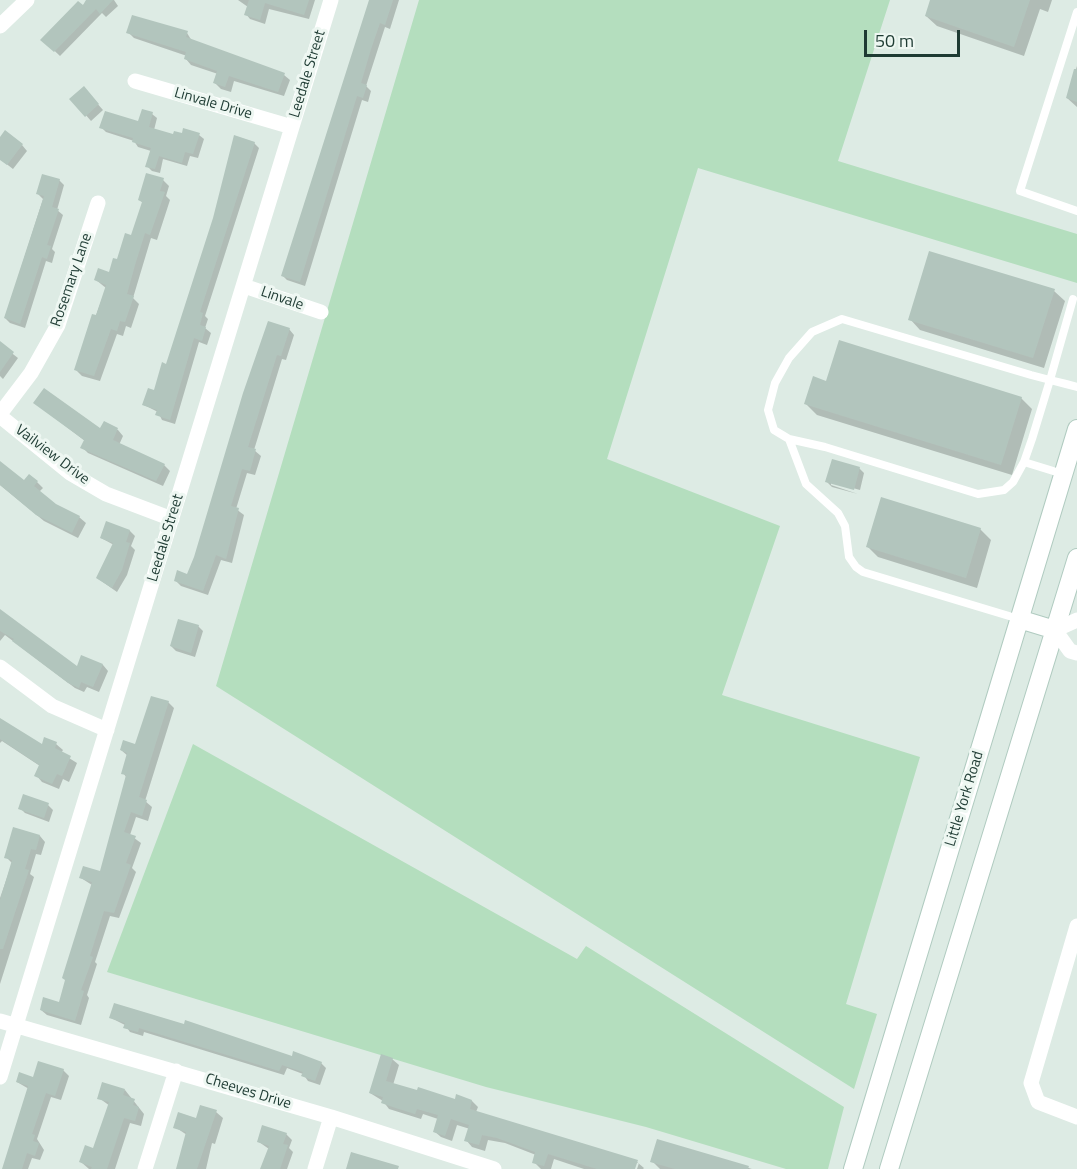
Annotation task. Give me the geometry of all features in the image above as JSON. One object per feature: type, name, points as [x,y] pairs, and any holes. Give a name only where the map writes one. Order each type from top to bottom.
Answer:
[{"type":"main road","name":"Little York Road","points":[[853,1169],[1077,429]]},
{"type":"main road","points":[[889,1169],[1077,558]]},
{"type":"main road","points":[[1019,619],[1055,630]]},
{"type":"street","points":[[0,26],[27,0]]},
{"type":"street","name":"Leedale Street","points":[[0,1077],[332,0]]},
{"type":"street","name":"Linvale Drive","points":[[135,81],[292,127]]},
{"type":"street","name":"Rosemary Lane","points":[[0,415],[31,373],[58,325],[98,203]]},
{"type":"street","name":"Linvale","points":[[244,286],[321,312]]},
{"type":"street","name":"Vailview Drive","points":[[0,415],[70,473],[106,494],[172,519]]},
{"type":"street","points":[[1077,621],[1055,630],[1070,651],[1077,653]]},
{"type":"street","points":[[0,668],[52,706],[107,730]]},
{"type":"street","points":[[1077,926],[1072,961],[1031,1083],[1038,1102],[1077,1117]]},
{"type":"street","name":"Cheeves Drive","points":[[0,1021],[331,1117],[490,1168]]},
{"type":"street","points":[[145,1169],[176,1071]]},
{"type":"street","points":[[315,1169],[331,1117]]},
{"type":"lane","points":[[1077,12],[1020,191],[1077,211]]},
{"type":"lane","points":[[1073,299],[1050,380],[1024,462],[1013,482],[1004,490],[978,494],[825,447],[789,439],[774,430],[768,410],[775,383],[789,358],[812,332],[842,319],[1050,380],[1077,387]]},
{"type":"lane","points":[[789,439],[806,484],[838,513],[845,526],[849,557],[856,567],[863,572],[1019,619]]},
{"type":"lane","points":[[1024,462],[1063,474]]},
{"type":"green space","points":[[419,0],[890,0],[838,161],[1077,234],[1077,283],[698,168],[607,459],[780,526],[722,695],[920,757],[846,1004],[877,1014],[854,1089],[216,686]]},
{"type":"green space","points":[[193,744],[577,959],[586,946],[844,1107],[828,1169],[786,1169],[646,1127],[486,1087],[107,972]]},
{"type":"building","points":[[86,0],[113,0],[100,14],[96,9],[54,52],[40,40],[78,1],[83,5]]},
{"type":"building","points":[[249,0],[309,0],[304,15],[265,3],[260,20],[244,15]]},
{"type":"building","points":[[369,0],[393,0],[385,25],[380,23],[371,49],[361,83],[367,85],[363,98],[357,96],[300,282],[281,276]]},
{"type":"building","points":[[930,0],[1030,0],[1014,47],[925,16]]},
{"type":"building","points":[[132,15],[188,31],[186,37],[285,73],[278,92],[229,76],[225,87],[213,83],[217,71],[184,59],[186,52],[126,33]]},
{"type":"building","points":[[1074,69],[1077,69],[1077,102],[1066,98]]},
{"type":"building","points":[[84,86],[99,104],[85,117],[69,99]]},
{"type":"building","points":[[142,109],[153,112],[149,127],[173,134],[174,131],[182,133],[183,128],[200,133],[193,154],[185,152],[182,163],[159,156],[155,169],[145,167],[151,148],[132,142],[133,138],[99,128],[105,111],[138,121]]},
{"type":"building","points":[[5,130],[23,144],[7,165],[0,160],[0,137]]},
{"type":"building","points":[[234,135],[255,142],[200,312],[203,313],[200,325],[206,327],[202,341],[194,338],[170,420],[155,415],[157,410],[142,405],[148,388],[154,390],[162,362],[166,364],[213,218]]},
{"type":"building","points":[[146,173],[164,178],[160,191],[165,192],[150,235],[145,233],[135,265],[127,294],[134,296],[125,322],[120,321],[117,331],[111,329],[94,376],[74,370],[92,314],[96,315],[106,285],[94,280],[98,268],[109,272],[113,258],[117,259],[125,233],[131,235],[142,202],[138,200]]},
{"type":"building","points":[[42,174],[60,179],[52,207],[59,209],[47,245],[51,246],[47,259],[42,257],[20,324],[4,318],[44,196],[36,194]]},
{"type":"building","points":[[929,251],[1055,289],[1033,358],[908,320]]},
{"type":"building","points":[[268,321],[290,328],[281,356],[277,355],[248,447],[256,449],[250,471],[242,469],[231,506],[239,508],[226,559],[216,555],[203,591],[174,581],[177,570],[187,574],[194,557],[243,393]]},
{"type":"building","points":[[839,340],[1022,397],[1001,465],[804,404],[813,376],[826,381]]},
{"type":"building","points":[[0,341],[14,352],[0,372]]},
{"type":"building","points":[[44,388],[100,428],[104,421],[118,428],[113,440],[165,464],[156,481],[80,448],[84,440],[33,403]]},
{"type":"building","points":[[832,459],[860,467],[854,490],[825,482]]},
{"type":"building","points":[[0,461],[24,480],[29,474],[38,481],[34,486],[56,504],[80,516],[72,533],[36,515],[0,485]]},
{"type":"building","points":[[881,497],[981,528],[966,578],[866,547]]},
{"type":"building","points":[[106,521],[130,530],[126,542],[130,543],[122,570],[112,588],[96,578],[113,543],[100,538]]},
{"type":"building","points":[[0,609],[77,666],[81,655],[103,664],[93,687],[81,682],[79,688],[68,683],[12,641],[14,639],[0,631]]},
{"type":"building","points":[[178,619],[199,625],[191,653],[170,646]]},
{"type":"building","points":[[151,696],[169,701],[139,797],[147,800],[142,816],[131,812],[124,832],[136,836],[126,863],[131,865],[114,913],[104,911],[90,956],[93,957],[81,990],[84,991],[75,1021],[40,1010],[43,997],[59,1002],[65,980],[62,978],[92,882],[79,878],[83,866],[100,871],[126,775],[121,774],[127,753],[120,750],[123,740],[135,744]]},
{"type":"building","points":[[0,718],[42,744],[44,737],[57,742],[55,748],[71,756],[62,776],[57,774],[52,784],[34,776],[39,765],[0,739]]},
{"type":"building","points":[[23,794],[49,803],[44,818],[18,809]]},
{"type":"building","points":[[13,827],[40,835],[36,850],[31,849],[25,869],[29,870],[3,949],[0,949],[0,900],[12,860],[4,858]]},
{"type":"building","points":[[114,1003],[184,1024],[185,1020],[292,1056],[293,1051],[322,1062],[315,1081],[301,1076],[303,1072],[282,1065],[279,1071],[139,1028],[138,1032],[123,1028],[125,1023],[109,1018]]},
{"type":"building","points":[[381,1054],[393,1058],[386,1081],[417,1090],[418,1087],[455,1099],[456,1094],[472,1100],[470,1109],[638,1160],[635,1169],[597,1169],[548,1154],[544,1166],[532,1163],[535,1152],[497,1138],[482,1135],[479,1145],[464,1141],[469,1125],[451,1119],[445,1136],[433,1132],[438,1115],[417,1109],[415,1114],[399,1109],[381,1103],[383,1097],[369,1093]]},
{"type":"building","points":[[38,1061],[64,1069],[55,1096],[46,1093],[32,1134],[35,1135],[33,1141],[39,1143],[35,1156],[27,1153],[22,1169],[2,1169],[28,1086],[16,1082],[19,1072],[33,1077]]},
{"type":"building","points":[[102,1082],[125,1089],[123,1095],[135,1099],[133,1105],[139,1107],[135,1121],[124,1118],[107,1169],[91,1169],[92,1167],[79,1162],[85,1145],[93,1148],[109,1102],[97,1099]]},
{"type":"building","points":[[200,1105],[217,1110],[197,1169],[176,1169],[186,1132],[173,1128],[178,1112],[196,1118]]},
{"type":"building","points":[[262,1125],[287,1133],[283,1144],[288,1145],[280,1169],[260,1169],[269,1146],[257,1142]]},
{"type":"building","points":[[657,1139],[749,1166],[748,1169],[675,1169],[650,1162]]},
{"type":"building","points":[[351,1152],[399,1166],[398,1169],[346,1169]]}]
